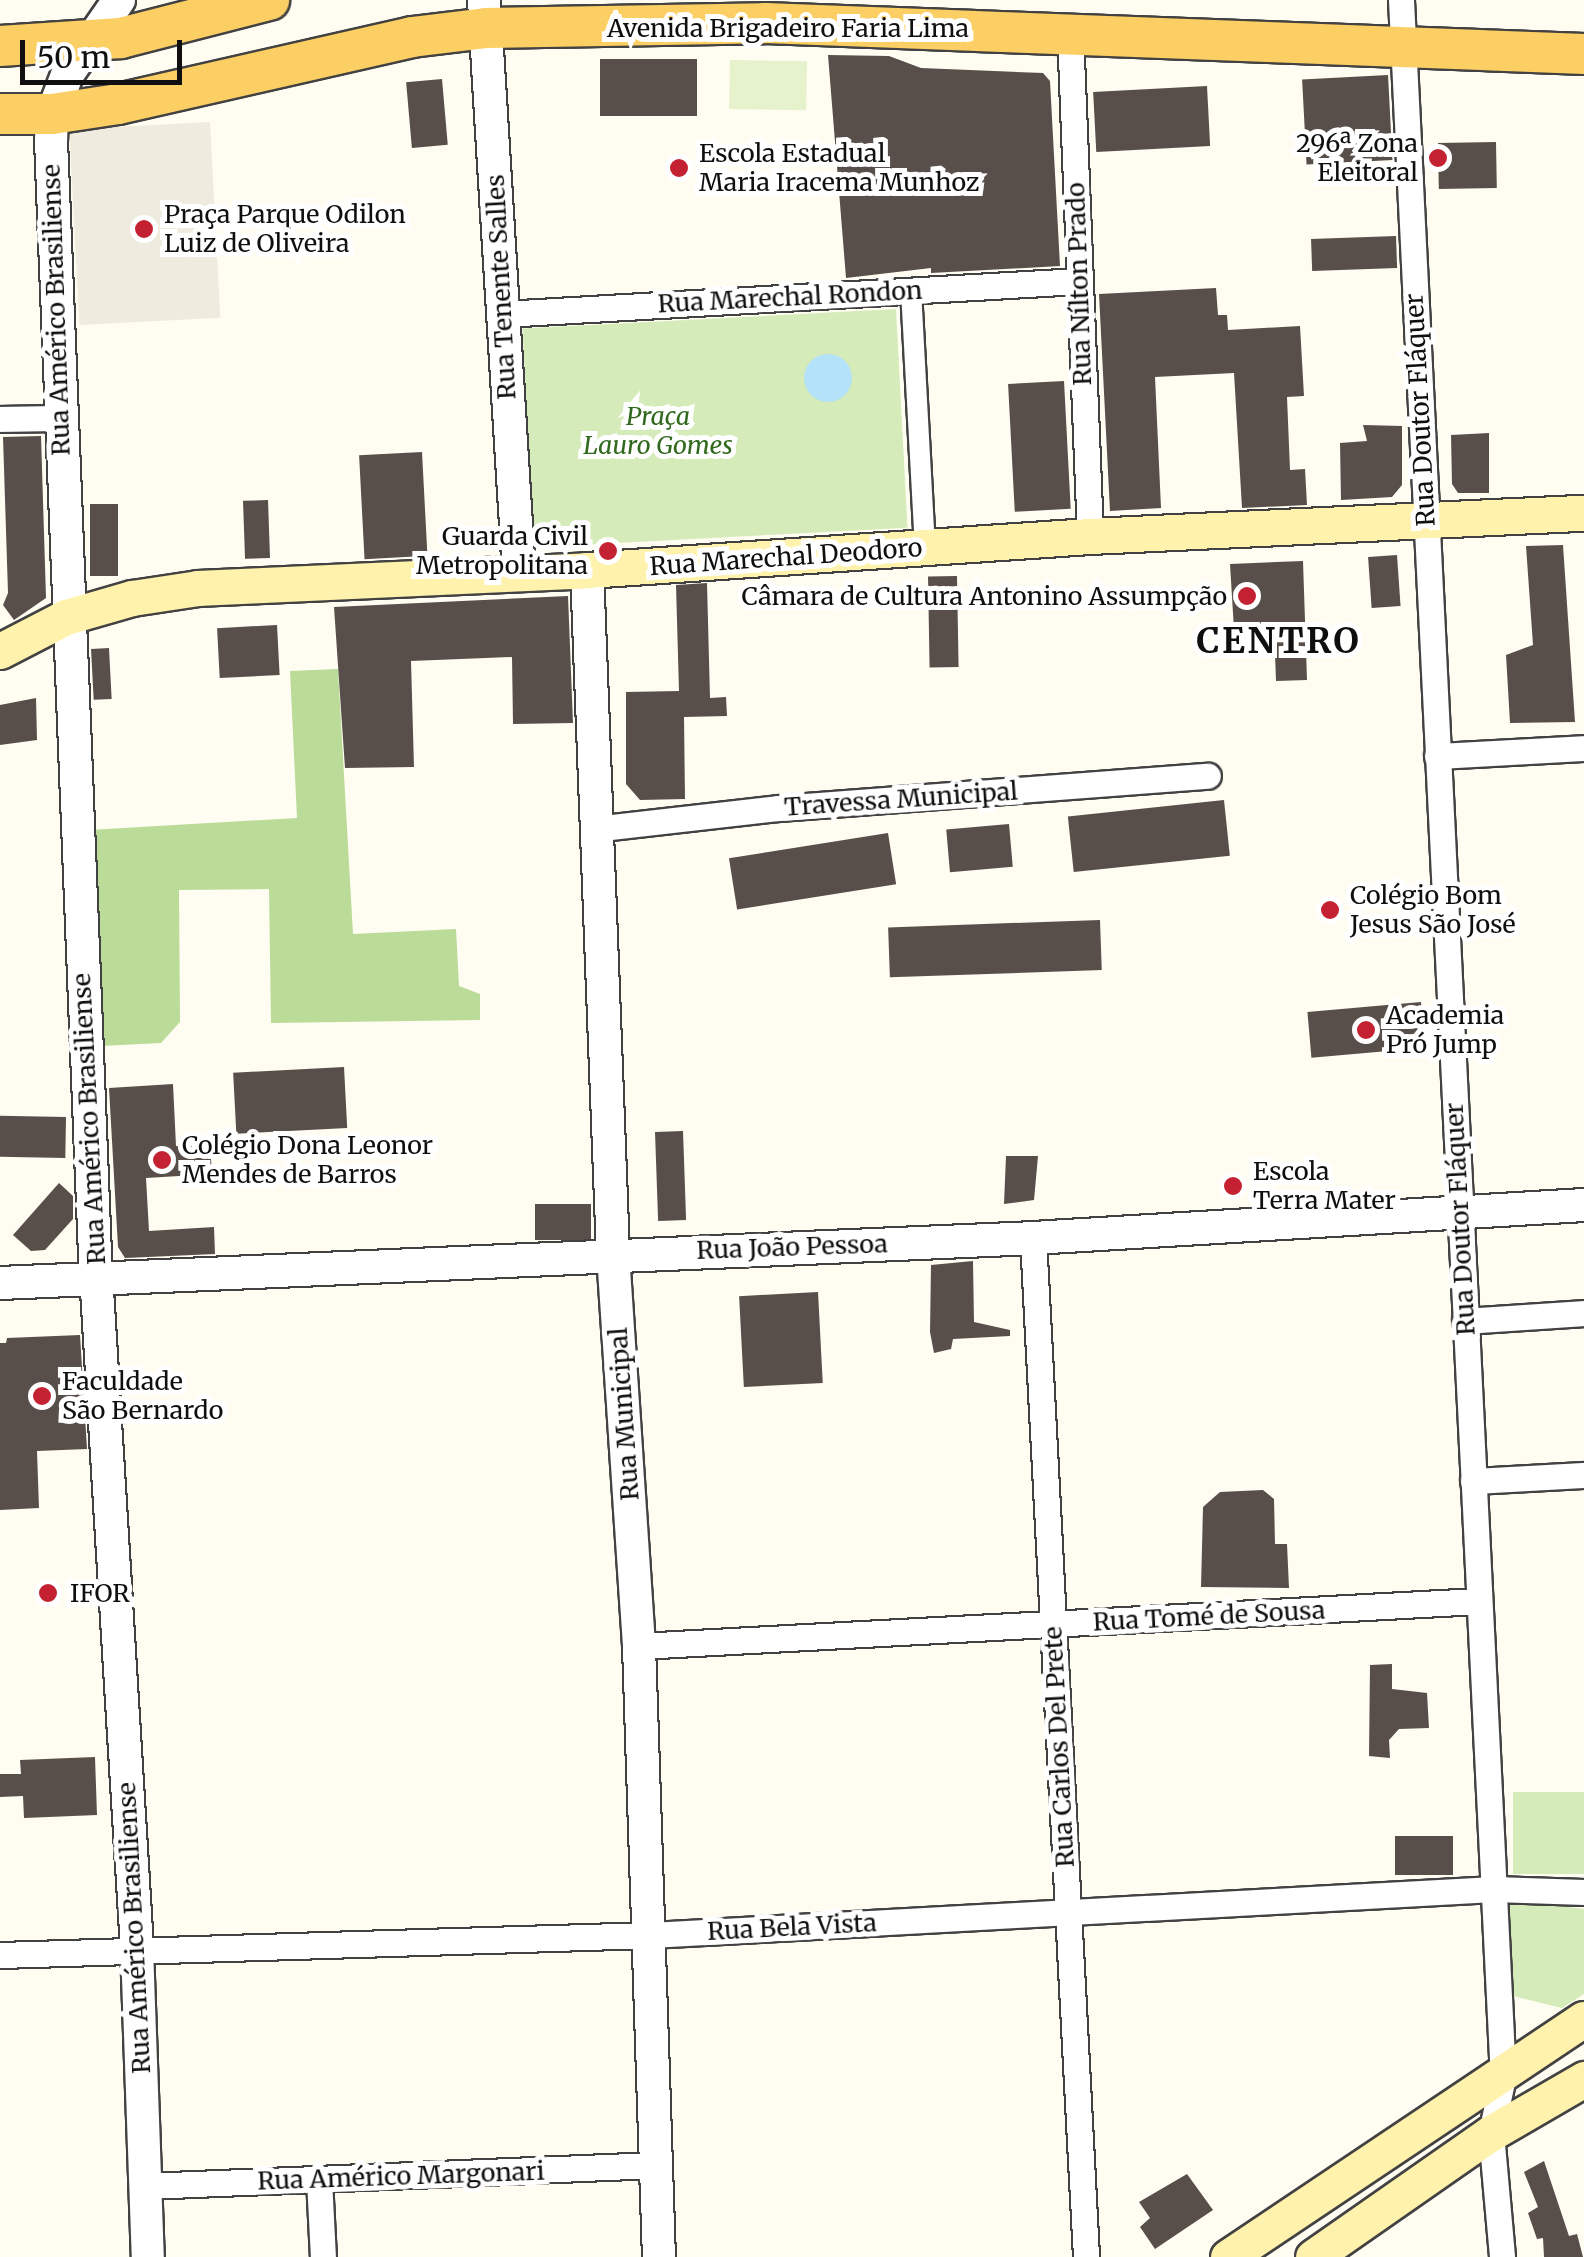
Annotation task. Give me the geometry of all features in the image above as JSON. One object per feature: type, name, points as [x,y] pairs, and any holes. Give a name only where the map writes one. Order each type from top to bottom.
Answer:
[{"type":"main road","points":[[0,46],[87,44],[171,11],[269,0]]},
{"type":"main road","name":"Avenida Brigadeiro Faria Lima","points":[[0,114],[52,114],[118,104],[412,37],[485,14],[1070,31],[1584,54]]},
{"type":"main road","name":"Rua Marechal Deodoro","points":[[0,650],[66,617],[132,598],[198,588],[518,574],[1090,536],[1584,513]]},
{"type":"main road","points":[[1228,2257],[1503,2077],[1584,2019]]},
{"type":"main road","points":[[1313,2257],[1491,2133],[1584,2079]]},
{"type":"street","name":"Rua Américo Brasiliense","points":[[119,0],[68,74],[52,114],[66,617],[96,1279],[136,1948],[148,2257]]},
{"type":"street","name":"Rua Doutor Fláquer","points":[[1400,0],[1503,2077],[1491,2133],[1502,2257]]},
{"type":"street","name":"Rua Tenente Salles","points":[[485,14],[518,574]]},
{"type":"street","name":"Rua Nílton Prado","points":[[1070,31],[1090,536]]},
{"type":"street","name":"Rua Marechal Rondon","points":[[503,314],[1078,281]]},
{"type":"street","points":[[911,290],[925,547]]},
{"type":"street","points":[[0,420],[59,418]]},
{"type":"street","name":"Rua Municipal","points":[[586,570],[613,1254],[639,1646],[660,2257]]},
{"type":"street","points":[[1437,756],[1584,748]]},
{"type":"street","name":"Travessa Municipal","points":[[594,828],[778,808],[1208,776]]},
{"type":"street","name":"Rua João Pessoa","points":[[0,1283],[1034,1238],[1584,1206]]},
{"type":"street","name":"Rua Carlos Del Prete","points":[[1034,1238],[1086,2257]]},
{"type":"street","points":[[1465,1321],[1584,1313]]},
{"type":"street","points":[[1473,1481],[1584,1475]]},
{"type":"street","name":"Rua Tomé de Sousa","points":[[639,1646],[1479,1601]]},
{"type":"street","name":"Rua Bela Vista","points":[[0,1955],[650,1934],[1494,1890],[1584,1892]]},
{"type":"street","name":"Rua Américo Margonari","points":[[146,2186],[656,2165]]},
{"type":"street","points":[[319,2179],[322,2257]]},
{"type":"green space","points":[[730,60],[807,61],[806,110],[729,109]]},
{"type":"green space","name":"Praça Lauro Gomes","points":[[896,309],[907,528],[534,547],[523,329]]},
{"type":"green space","points":[[338,669],[353,934],[456,929],[459,986],[480,994],[480,1020],[271,1023],[269,889],[179,890],[180,1022],[161,1043],[101,1046],[89,830],[297,818],[290,671]]},
{"type":"green space","points":[[1513,1792],[1584,1792],[1584,1874],[1513,1874]]},
{"type":"green space","points":[[1506,1899],[1584,1909],[1584,1994],[1562,2008],[1513,1996]]},
{"type":"shaded area","name":"Praça Parque Odilon Luiz de Oliveira","points":[[210,122],[220,318],[79,325],[69,129]]},
{"type":"water","points":[[828,354],[845,361],[852,378],[845,395],[828,402],[811,395],[804,378],[811,361]]},
{"type":"building","points":[[828,55],[889,56],[921,68],[1043,73],[1050,81],[1060,266],[931,273],[931,268],[846,278]]},
{"type":"building","points":[[600,59],[697,59],[697,116],[600,116]]},
{"type":"building","points":[[1388,75],[1392,160],[1307,164],[1302,80]]},
{"type":"building","points":[[442,79],[448,145],[412,148],[406,82]]},
{"type":"building","points":[[1207,86],[1210,146],[1096,152],[1093,92]]},
{"type":"building","points":[[1496,142],[1497,188],[1439,189],[1438,143]]},
{"type":"building","points":[[1396,236],[1397,268],[1312,271],[1311,239]]},
{"type":"building","points":[[1216,288],[1218,315],[1227,315],[1228,330],[1300,326],[1304,396],[1287,397],[1290,470],[1305,469],[1307,505],[1242,508],[1234,373],[1155,377],[1161,508],[1110,511],[1099,294]]},
{"type":"building","points":[[1064,381],[1071,509],[1015,512],[1008,384]]},
{"type":"building","points":[[1363,425],[1402,426],[1402,485],[1392,497],[1341,500],[1340,443],[1367,441]]},
{"type":"building","points":[[1489,433],[1489,493],[1458,493],[1452,484],[1451,435]]},
{"type":"building","points":[[41,436],[46,598],[14,620],[3,605],[8,593],[3,437]]},
{"type":"building","points":[[422,452],[427,556],[365,559],[359,455]]},
{"type":"building","points":[[268,500],[270,558],[245,559],[243,501]]},
{"type":"building","points":[[90,504],[118,504],[118,576],[90,576]]},
{"type":"building","points":[[1563,545],[1575,722],[1510,723],[1506,655],[1533,645],[1526,546]]},
{"type":"building","points":[[1397,555],[1401,606],[1372,608],[1368,557]]},
{"type":"building","points":[[1303,561],[1307,680],[1276,681],[1274,627],[1234,630],[1230,564]]},
{"type":"building","points":[[957,576],[959,667],[930,667],[928,577]]},
{"type":"building","points":[[707,583],[710,698],[726,697],[727,716],[684,717],[685,799],[640,800],[626,784],[626,692],[679,691],[676,585]]},
{"type":"building","points":[[568,596],[573,723],[513,724],[512,657],[411,661],[414,767],[345,768],[334,607]]},
{"type":"building","points":[[277,625],[280,675],[220,678],[217,628]]},
{"type":"building","points":[[109,648],[112,699],[94,700],[91,649]]},
{"type":"building","points":[[36,698],[37,740],[0,745],[0,705]]},
{"type":"building","points":[[1224,800],[1230,856],[1074,872],[1068,816]]},
{"type":"building","points":[[1009,824],[1013,867],[950,872],[946,829]]},
{"type":"building","points":[[888,833],[896,884],[737,910],[729,858]]},
{"type":"building","points":[[1100,920],[1102,970],[890,977],[888,927]]},
{"type":"building","name":"Academia Pró Jump","points":[[1421,1002],[1425,1048],[1311,1058],[1307,1012]]},
{"type":"building","points":[[344,1067],[347,1128],[236,1134],[233,1073]]},
{"type":"building","name":"Colégio Dona Leonor Mendes de Barros","points":[[173,1084],[176,1146],[210,1144],[212,1174],[146,1178],[149,1231],[214,1227],[215,1254],[125,1258],[118,1247],[109,1088]]},
{"type":"building","points":[[0,1116],[66,1117],[65,1158],[0,1157]]},
{"type":"building","points":[[683,1131],[686,1220],[658,1221],[655,1132]]},
{"type":"building","points":[[1006,1156],[1038,1156],[1034,1200],[1004,1204]]},
{"type":"building","points":[[59,1183],[73,1196],[73,1219],[45,1250],[31,1251],[13,1235]]},
{"type":"building","points":[[535,1204],[591,1204],[591,1240],[535,1240]]},
{"type":"building","points":[[973,1261],[974,1322],[1010,1330],[1010,1336],[953,1339],[951,1349],[934,1353],[930,1332],[931,1265]]},
{"type":"building","points":[[818,1292],[823,1383],[744,1387],[739,1296]]},
{"type":"building","name":"Faculdade São Bernardo","points":[[80,1335],[87,1449],[37,1451],[39,1508],[0,1510],[0,1343],[6,1343],[7,1338]]},
{"type":"building","points":[[1263,1490],[1274,1499],[1275,1544],[1287,1544],[1289,1588],[1201,1587],[1203,1507],[1220,1492]]},
{"type":"building","points":[[1392,1664],[1392,1689],[1427,1693],[1429,1728],[1399,1729],[1389,1740],[1390,1758],[1369,1756],[1370,1665]]},
{"type":"building","points":[[95,1757],[97,1815],[24,1818],[23,1796],[0,1797],[0,1774],[21,1774],[20,1760]]},
{"type":"building","points":[[1395,1836],[1453,1836],[1453,1875],[1395,1875]]},
{"type":"building","points":[[1544,2161],[1569,2236],[1577,2234],[1583,2257],[1544,2257],[1543,2238],[1537,2239],[1528,2213],[1538,2207],[1524,2172]]},
{"type":"building","points":[[1187,2174],[1213,2210],[1155,2249],[1140,2227],[1150,2218],[1139,2202]]},
{"type":"place","name":"296ª Zona Eleitoral","points":[[1438,158]]},
{"type":"place","name":"Escola Estadual Maria Iracema Munhoz","points":[[679,168]]},
{"type":"place","name":"Praça Parque Odilon Luiz de Oliveira","points":[[144,229]]},
{"type":"place","name":"Guarda Civil Metropolitana","points":[[608,551]]},
{"type":"place","name":"Câmara de Cultura Antonino Assumpção","points":[[1247,596]]},
{"type":"place","name":"Colégio Bom Jesus São José","points":[[1330,910]]},
{"type":"place","name":"Academia Pró Jump","points":[[1366,1030]]},
{"type":"place","name":"Colégio Dona Leonor Mendes de Barros","points":[[162,1160]]},
{"type":"place","name":"Escola Terra Mater","points":[[1233,1186]]},
{"type":"place","name":"Faculdade São Bernardo","points":[[42,1396]]},
{"type":"place","name":"IFOR","points":[[48,1593]]},
{"type":"district","name":"CENTRO","points":[[1279,641]]}]
